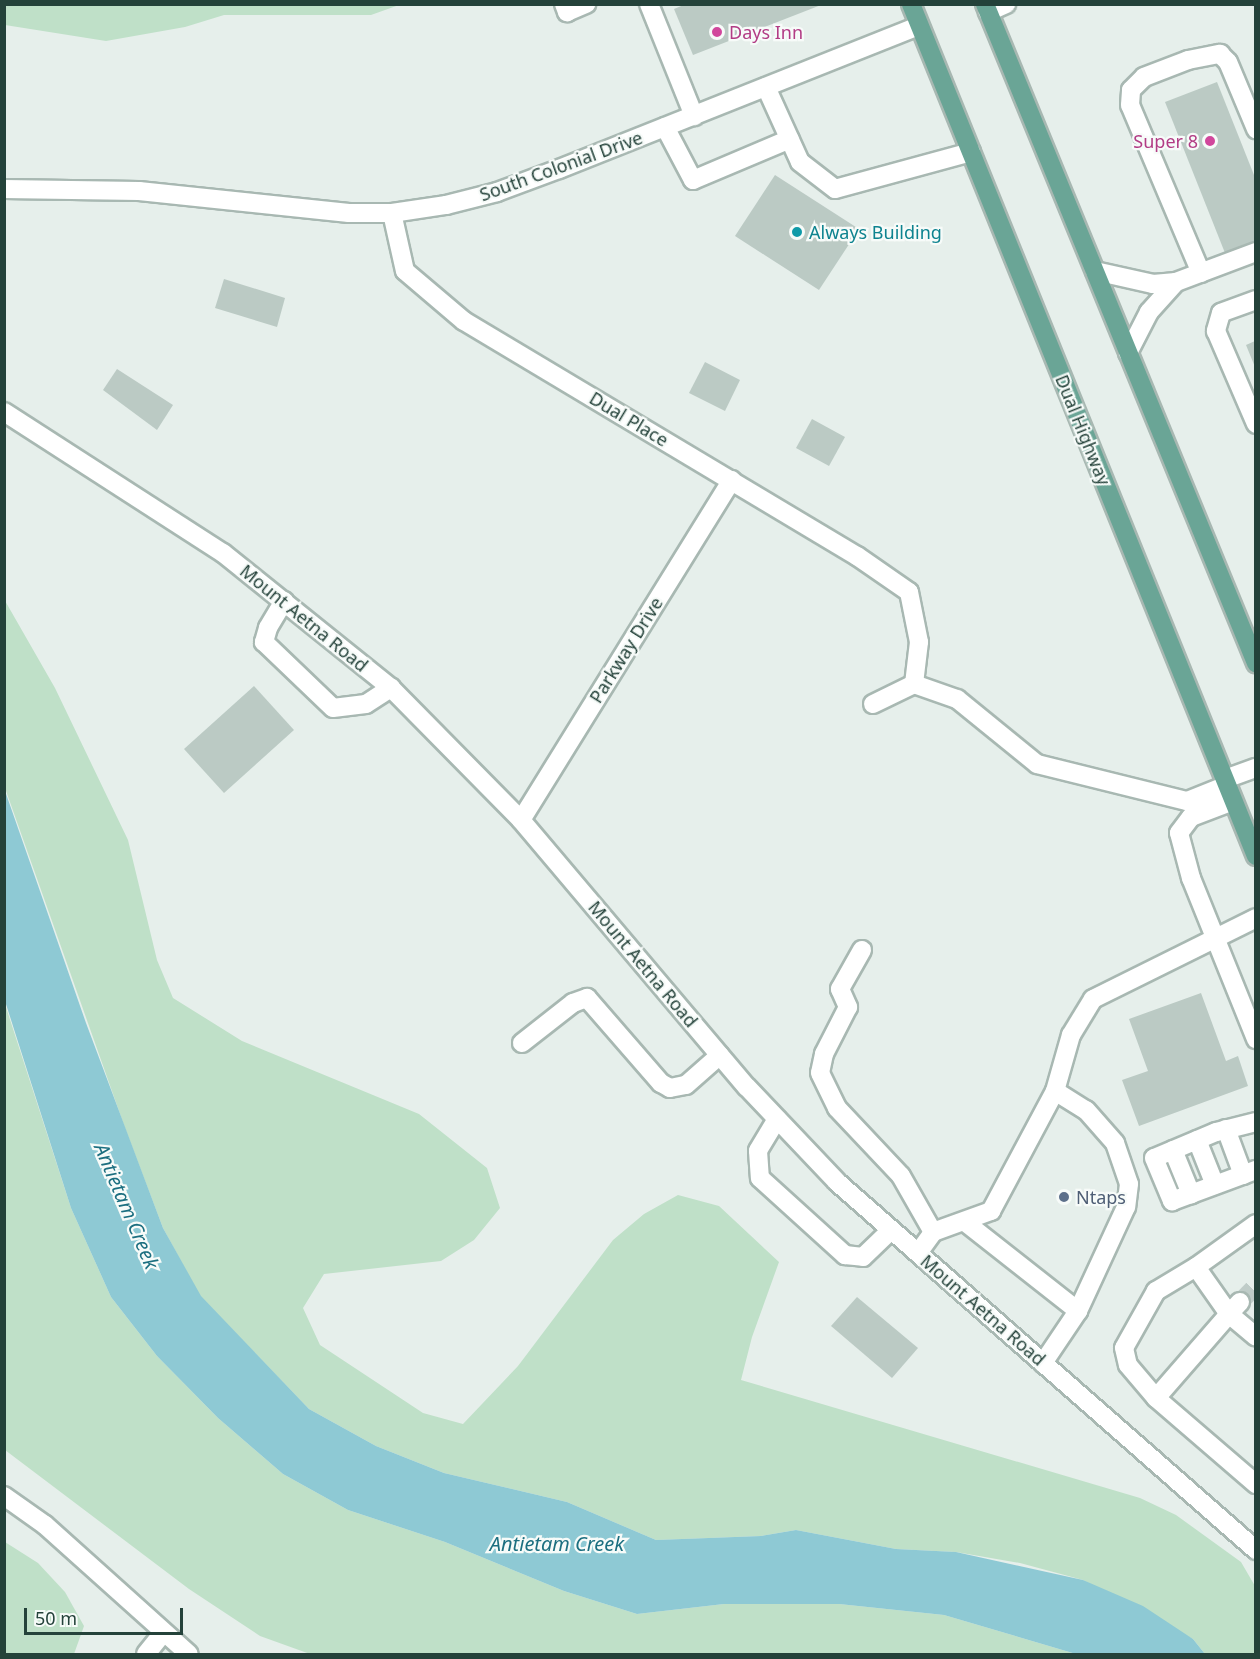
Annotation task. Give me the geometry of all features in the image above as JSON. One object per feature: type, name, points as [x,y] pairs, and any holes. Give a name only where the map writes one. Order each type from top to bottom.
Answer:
[{"type":"main road","name":"Dual Highway","points":[[911,4],[1256,856]]},
{"type":"main road","points":[[987,8],[1256,663]]},
{"type":"street","points":[[564,4],[567,12],[586,4]]},
{"type":"street","points":[[649,4],[694,116]]},
{"type":"street","points":[[987,8],[1006,4]]},
{"type":"street","name":"South Colonial Drive","points":[[4,189],[139,191],[306,211],[392,213],[497,192],[919,26]]},
{"type":"street","points":[[1201,273],[1130,105],[1131,90],[1144,77],[1188,60],[1221,54],[1228,62],[1256,129]]},
{"type":"street","points":[[766,87],[800,162],[835,189],[971,152]]},
{"type":"street","points":[[665,127],[693,180],[790,139]]},
{"type":"street","name":"Dual Place","points":[[392,213],[405,271],[424,291],[464,321],[732,480],[909,592],[919,642],[914,684]]},
{"type":"street","points":[[1095,272],[1147,284],[1176,282],[1256,252]]},
{"type":"street","points":[[1128,353],[1149,312],[1176,282]]},
{"type":"street","points":[[1256,300],[1221,313],[1216,319],[1217,335],[1256,424]]},
{"type":"street","name":"Mount Aetna Road","points":[[4,412],[186,529],[284,601],[391,688],[521,820],[720,1055],[837,1182],[1256,1551]]},
{"type":"street","name":"Parkway Drive","points":[[521,820],[732,480]]},
{"type":"street","points":[[284,601],[268,628],[264,642],[333,708],[366,704],[391,688]]},
{"type":"street","points":[[873,704],[914,684],[957,699],[1037,764],[1187,801],[1228,788]]},
{"type":"street","points":[[1256,768],[1191,818],[1179,833],[1191,878],[1256,1039]]},
{"type":"street","points":[[918,1252],[933,1232],[991,1211],[1055,1091],[1071,1035],[1093,999],[1256,918]]},
{"type":"street","points":[[862,950],[840,989],[848,1007],[824,1054],[820,1073],[837,1108],[901,1176],[933,1232]]},
{"type":"street","points":[[522,1043],[573,1003],[587,998],[661,1083],[670,1088],[686,1085],[720,1055]]},
{"type":"street","points":[[1043,1363],[1078,1311],[1126,1207],[1129,1184],[1115,1143],[1086,1110],[1055,1091]]},
{"type":"street","points":[[777,1119],[758,1151],[760,1178],[845,1256],[862,1257],[891,1230]]},
{"type":"street","points":[[1226,1129],[1249,1172],[1172,1201],[1154,1158],[1226,1129],[1256,1122]]},
{"type":"street","points":[[1197,1140],[1215,1185]]},
{"type":"street","points":[[965,1222],[1078,1311]]},
{"type":"street","points":[[1255,1224],[1196,1267],[1156,1291],[1124,1348],[1128,1365],[1156,1398],[1256,1484]]},
{"type":"street","points":[[1196,1267],[1254,1331]]},
{"type":"street","points":[[1156,1398],[1235,1308]]},
{"type":"street","points":[[4,1496],[45,1525],[189,1654]]},
{"type":"street","points":[[146,1654],[163,1633]]},
{"type":"green space","points":[[5,4],[399,5],[371,15],[224,15],[185,27],[106,41],[5,25]]},
{"type":"green space","points":[[4,599],[55,688],[128,840],[157,960],[173,998],[242,1041],[419,1114],[487,1168],[500,1208],[474,1240],[441,1261],[324,1274],[303,1308],[320,1345],[423,1413],[463,1424],[518,1366],[613,1240],[644,1214],[678,1195],[719,1206],[779,1262],[752,1337],[741,1380],[1140,1498],[1176,1515],[1241,1562],[1255,1586],[1255,1654],[1205,1654],[1193,1639],[1083,1580],[1020,1563],[956,1552],[896,1549],[796,1530],[761,1536],[656,1540],[567,1502],[444,1473],[376,1446],[309,1409],[200,1296],[163,1228],[125,1128],[5,788]]},
{"type":"green space","points":[[4,1001],[71,1208],[111,1297],[157,1356],[218,1418],[283,1474],[348,1510],[445,1542],[564,1591],[637,1614],[724,1604],[839,1604],[944,1615],[1076,1654],[310,1654],[260,1636],[189,1589],[5,1450]]},
{"type":"green space","points":[[5,1542],[38,1563],[65,1592],[84,1626],[74,1654],[5,1654]]},
{"type":"water","name":"Antietam Creek","points":[[4,788],[86,1023],[163,1228],[201,1296],[309,1409],[376,1446],[444,1473],[567,1502],[656,1540],[761,1536],[796,1530],[896,1549],[956,1552],[1083,1580],[1143,1606],[1193,1639],[1205,1654],[1076,1654],[944,1615],[839,1604],[724,1604],[637,1614],[564,1591],[445,1542],[348,1510],[283,1474],[218,1418],[157,1356],[111,1297],[71,1208],[5,1001]]},
{"type":"building","name":"Days Inn","points":[[686,4],[821,5],[693,55],[674,9]]},
{"type":"building","name":"Super 8","points":[[1217,82],[1256,180],[1256,241],[1225,253],[1165,102]]},
{"type":"building","name":"Always Building","points":[[775,175],[859,229],[819,290],[735,236]]},
{"type":"building","points":[[224,279],[285,298],[277,327],[215,308]]},
{"type":"building","points":[[1255,341],[1255,367],[1246,345]]},
{"type":"building","points":[[705,362],[740,380],[725,411],[689,393]]},
{"type":"building","points":[[117,369],[173,405],[157,430],[103,390]]},
{"type":"building","points":[[812,419],[845,437],[829,466],[796,448]]},
{"type":"building","points":[[254,686],[294,730],[224,793],[184,749]]},
{"type":"building","points":[[1201,993],[1226,1061],[1238,1056],[1248,1086],[1139,1126],[1122,1080],[1148,1071],[1129,1019]]},
{"type":"building","points":[[857,1297],[918,1348],[892,1378],[831,1326]]},
{"type":"tunnel","points":[[1240,1302],[1256,1286]]},
{"type":"place","name":"Days Inn","points":[[717,32]]},
{"type":"place","name":"Super 8","points":[[1210,141]]},
{"type":"place","name":"Always Building","points":[[797,232]]},
{"type":"place","name":"Ntaps","points":[[1064,1197]]}]
